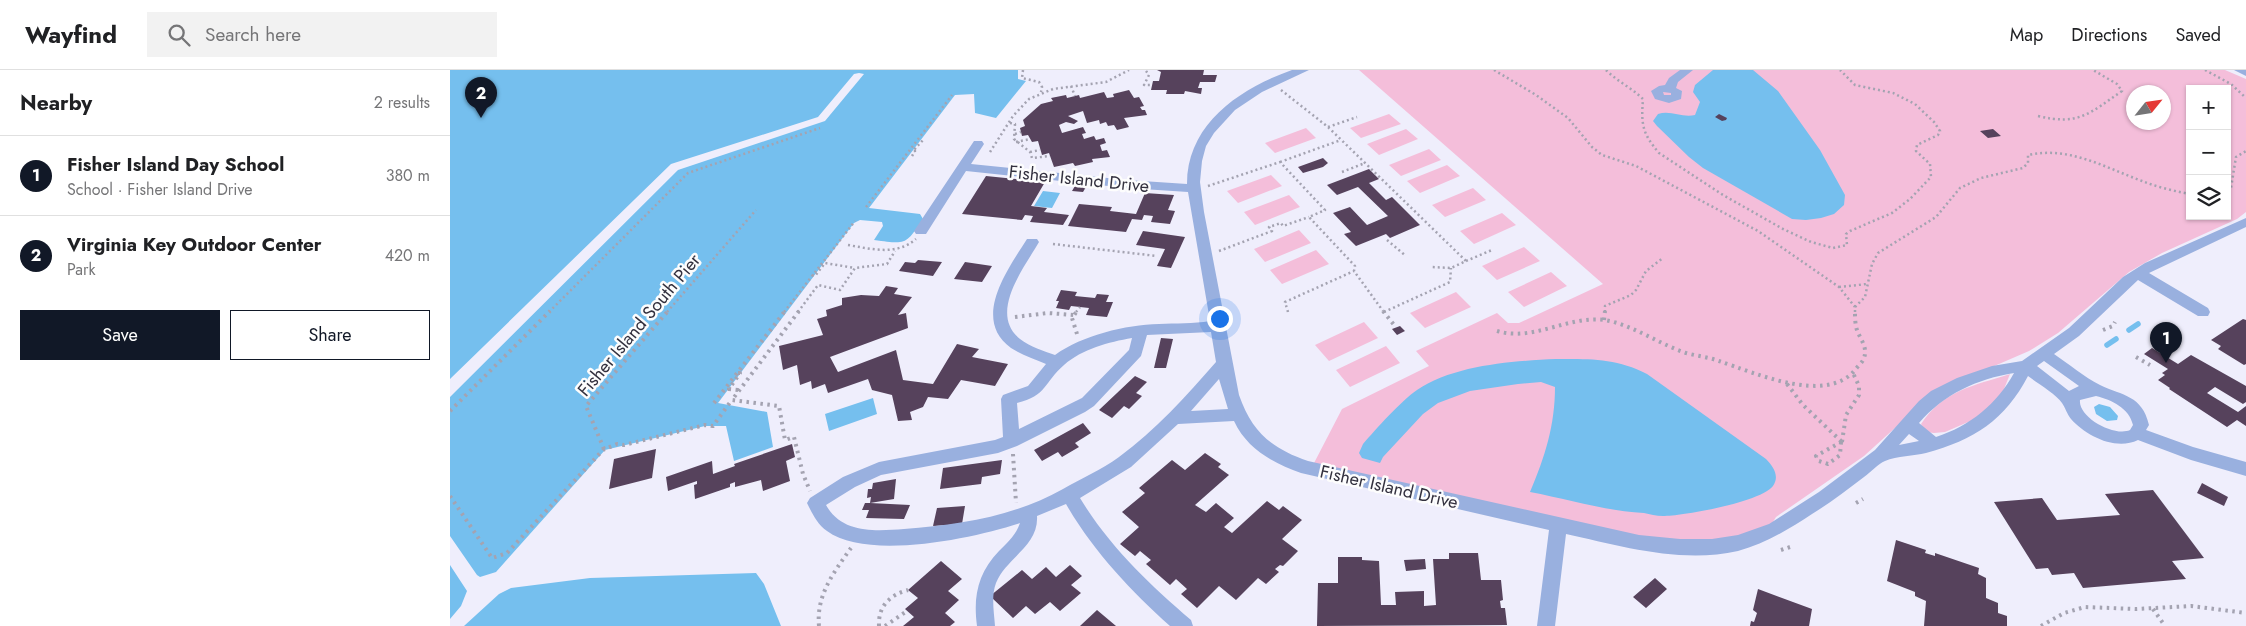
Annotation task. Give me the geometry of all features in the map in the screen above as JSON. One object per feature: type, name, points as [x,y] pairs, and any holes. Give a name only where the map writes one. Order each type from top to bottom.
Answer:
[{"type":"street","name":"Fisher Island Drive","points":[[1304,70],[1263,86],[1246,95],[1223,114],[1213,125],[1200,148],[1194,172],[1199,187],[1225,362],[1239,415],[1247,430],[1259,443],[1277,456],[1307,468],[1639,544],[1680,547],[1726,545],[1764,534],[1783,525],[1881,455],[1930,400],[1952,386],[1997,370],[2026,366],[2074,332],[2124,284],[2139,274],[2175,252],[2246,222]]},
{"type":"street","points":[[1670,88],[1673,80],[1687,70]]},
{"type":"street","points":[[2240,70],[2246,73]]},
{"type":"street","points":[[921,231],[978,144]]},
{"type":"street","name":"Fisher Island Drive","points":[[963,167],[1127,184],[1199,187]]},
{"type":"street","points":[[1032,242],[1004,292],[999,319],[1004,331],[1013,342],[1057,362]]},
{"type":"street","points":[[2139,274],[2203,312]]},
{"type":"street","points":[[1011,441],[1009,399],[1026,394],[1037,388],[1057,362],[1070,352],[1112,337],[1141,331],[1194,330],[1218,325]]},
{"type":"street","points":[[1141,331],[1136,352],[1084,405],[1011,441],[991,448],[879,469],[849,482],[816,503],[828,522],[846,533],[858,536],[894,537],[954,532],[983,527],[1069,494],[1094,482],[1117,467],[1176,418],[1225,362]]},
{"type":"street","points":[[2044,354],[2096,390],[2117,397],[2134,410],[2139,416],[2141,425],[2136,432]]},
{"type":"street","name":"Fisher Island Drive","points":[[1881,455],[1933,443],[1968,431],[1986,421],[2009,398],[2026,366]]},
{"type":"street","points":[[2026,366],[2071,401],[2076,414],[2097,431],[2118,437],[2136,432],[2198,455],[2246,469]]},
{"type":"street","points":[[2071,401],[2072,397],[2078,392],[2096,390]]},
{"type":"street","points":[[1176,418],[1239,415]]},
{"type":"street","points":[[1908,424],[1933,443]]},
{"type":"street","points":[[1069,494],[1086,524],[1111,555],[1149,595],[1184,626]]},
{"type":"street","points":[[986,626],[985,603],[987,582],[996,566],[1025,535],[1030,526],[1023,513]]},
{"type":"street","points":[[1546,626],[1558,525]]},
{"type":"path","points":[[1023,70],[1022,78],[1037,81],[1041,84],[1041,93]]},
{"type":"path","points":[[986,158],[1024,104],[1041,93],[1071,86],[1106,82],[1120,77],[1128,70]]},
{"type":"path","points":[[1146,70],[1149,75],[1144,85],[1152,85]]},
{"type":"path","points":[[1494,70],[1536,94],[1568,118],[1592,147],[1602,155],[1636,166],[1727,213],[1782,247],[1839,287],[1855,307],[1856,328],[1866,349],[1864,359],[1848,378],[1836,383],[1821,385],[1786,383],[1714,359],[1686,353],[1636,330],[1604,320],[1576,320],[1536,333],[1507,334],[1497,331]]},
{"type":"path","points":[[1606,70],[1618,82],[1636,92],[1643,99],[1640,120],[1645,137],[1659,153],[1767,223],[1795,236],[1837,248],[1846,245],[1846,234],[1851,229],[1888,216],[1931,177],[1930,164],[1916,151],[1917,145],[1938,135],[1940,131],[1934,122],[1915,104],[1892,93],[1855,85],[1840,70]]},
{"type":"path","points":[[2038,116],[2054,121],[2078,120],[2122,91],[2117,84],[2093,70]]},
{"type":"path","points":[[2205,70],[2224,79],[2246,98]]},
{"type":"path","points":[[1071,86],[1075,96]]},
{"type":"path","points":[[1277,87],[1315,115],[1466,261]]},
{"type":"path","points":[[866,207],[952,96]]},
{"type":"path","points":[[1328,127],[1357,117]]},
{"type":"path","points":[[1010,123],[1015,124],[1014,139],[1030,152],[1032,158],[1050,156]]},
{"type":"path","points":[[450,411],[688,173],[820,128]]},
{"type":"path","points":[[1015,134],[1021,132]]},
{"type":"path","points":[[903,160],[924,139]]},
{"type":"path","points":[[1016,142],[1030,139]]},
{"type":"path","points":[[1199,187],[1280,162],[1341,140]]},
{"type":"path","points":[[912,151],[917,142]]},
{"type":"path","points":[[1030,152],[1040,150]]},
{"type":"path","points":[[912,151],[915,152],[912,156]]},
{"type":"path","points":[[2231,188],[2236,157],[2246,151]]},
{"type":"path","points":[[1855,307],[1865,297],[1872,264],[1878,253],[1936,217],[1960,188],[1980,178],[2023,168],[2028,163],[2028,155],[2037,152],[2063,152],[2151,185],[2186,193]]},
{"type":"path","points":[[1213,254],[1272,231],[1269,228],[1280,223],[1283,226],[1325,210],[1280,162]]},
{"type":"path","points":[[1342,172],[1365,163]]},
{"type":"path","name":"Fisher Island South Pier","points":[[603,450],[586,406],[756,210]]},
{"type":"path","points":[[1309,217],[1355,266],[1354,271],[1395,326]]},
{"type":"path","points":[[714,403],[855,221]]},
{"type":"path","points":[[848,245],[895,251],[908,246],[921,231]]},
{"type":"path","points":[[1388,240],[1406,256]]},
{"type":"path","points":[[1053,244],[1157,256]]},
{"type":"path","points":[[1431,267],[1451,268],[1492,250]]},
{"type":"path","points":[[812,275],[815,276],[825,264],[855,268],[887,264],[895,251]]},
{"type":"path","points":[[1604,320],[1605,306],[1631,295],[1636,290],[1646,271],[1663,258]]},
{"type":"path","points":[[450,496],[492,558],[501,557],[507,553],[603,450],[616,444],[624,445],[705,425],[713,426],[818,285],[840,290],[855,268]]},
{"type":"path","points":[[1383,311],[1450,282],[1451,268]]},
{"type":"path","points":[[1288,312],[1285,302],[1354,271]]},
{"type":"path","points":[[1839,287],[1867,284]]},
{"type":"path","points":[[1080,307],[1072,318],[1077,334],[1088,345]]},
{"type":"path","points":[[999,319],[1048,312],[1074,315]]},
{"type":"path","points":[[2103,330],[2114,326],[2115,322]]},
{"type":"path","points":[[2136,356],[2150,365]]},
{"type":"path","points":[[738,373],[740,373],[729,389],[739,390]]},
{"type":"path","points":[[1842,442],[1816,456],[1819,461],[1828,464],[1840,455],[1842,442],[1845,416],[1859,395],[1860,386],[1853,373]]},
{"type":"path","points":[[1786,383],[1803,405],[1842,442]]},
{"type":"path","points":[[732,400],[779,406],[786,440],[794,437],[803,474],[816,503]]},
{"type":"path","points":[[1011,441],[1023,513]]},
{"type":"path","points":[[1856,503],[1863,499]]},
{"type":"path","points":[[820,626],[818,609],[823,593],[858,536]]},
{"type":"path","points":[[1781,550],[1790,547]]},
{"type":"path","points":[[879,626],[879,614],[886,603],[898,592],[908,590]]},
{"type":"path","points":[[2041,626],[2064,613],[2085,607],[2153,608],[2191,606],[2246,613]]},
{"type":"path","points":[[2153,608],[2165,626]]},
{"type":"path","points":[[885,626],[907,611]]},
{"type":"shaded area","points":[[1359,70],[2225,70],[2246,79],[2246,212],[2237,219],[2162,253],[2129,272],[2058,333],[2029,351],[1992,367],[1896,427],[1864,456],[1776,517],[1771,525],[1754,532],[1707,543],[1631,537],[1313,465],[1342,409],[1429,366],[1416,351],[1497,313],[1508,323],[1519,323],[1603,284]]},
{"type":"shaded area","points":[[1389,114],[1401,124],[1361,138],[1350,128]]},
{"type":"shaded area","points":[[1306,128],[1316,138],[1275,153],[1265,143]]},
{"type":"shaded area","points":[[1406,129],[1418,139],[1379,155],[1367,144]]},
{"type":"shaded area","points":[[1429,149],[1441,160],[1401,176],[1389,165]]},
{"type":"shaded area","points":[[1447,165],[1460,176],[1420,193],[1407,181]]},
{"type":"shaded area","points":[[1271,175],[1282,186],[1238,203],[1227,191]]},
{"type":"shaded area","points":[[1473,188],[1486,200],[1445,217],[1432,205]]},
{"type":"shaded area","points":[[1289,195],[1300,207],[1255,225],[1244,212]]},
{"type":"shaded area","points":[[1502,213],[1516,225],[1474,244],[1460,231]]},
{"type":"shaded area","points":[[1299,230],[1311,243],[1265,262],[1254,249]]},
{"type":"shaded area","points":[[1524,247],[1540,261],[1497,280],[1482,266]]},
{"type":"shaded area","points":[[1316,250],[1329,264],[1282,284],[1270,270]]},
{"type":"shaded area","points":[[1551,272],[1567,286],[1524,307],[1508,292]]},
{"type":"shaded area","points":[[1456,292],[1471,307],[1425,328],[1410,313]]},
{"type":"shaded area","points":[[1364,322],[1378,338],[1329,361],[1315,345]]},
{"type":"shaded area","points":[[1386,346],[1400,363],[1350,387],[1336,370]]},
{"type":"shaded area","points":[[2010,374],[2002,394],[1982,416],[1945,432],[1926,432],[1921,424],[1939,404],[1950,396],[1972,386]]},
{"type":"water","points":[[450,70],[1018,70],[1018,79],[1026,81],[996,118],[975,113],[974,94],[955,95],[869,208],[920,214],[923,219],[912,234],[908,239],[899,242],[874,240],[883,226],[882,222],[860,220],[854,223],[718,403],[767,412],[773,447],[734,461],[726,426],[705,426],[605,450],[496,572],[480,577],[450,536]]},
{"type":"water","points":[[1713,70],[1753,70],[1778,91],[1820,150],[1845,195],[1844,205],[1834,214],[1821,218],[1792,219],[1703,168],[1657,126],[1653,121],[1658,114],[1695,115],[1700,102],[1693,92],[1695,85]]},
{"type":"water","points":[[1043,191],[1060,193],[1052,208],[1034,206]]},
{"type":"water","points":[[1556,359],[1603,360],[1624,365],[1647,374],[1766,459],[1776,475],[1773,486],[1766,492],[1738,503],[1687,514],[1663,516],[1615,510],[1530,492],[1545,453],[1555,401],[1555,387],[1541,382],[1470,391],[1438,403],[1423,414],[1383,457],[1380,463],[1362,458],[1359,453],[1363,444],[1396,408],[1417,390],[1432,382],[1448,375],[1484,366]]},
{"type":"water","points":[[873,398],[877,414],[829,431],[825,414]]},
{"type":"water","points":[[2099,404],[2110,407],[2118,416],[2117,420],[2107,421],[2096,414],[2094,407]]},
{"type":"water","points":[[450,565],[467,591],[461,606],[450,619]]},
{"type":"water","points":[[756,573],[764,584],[781,626],[464,626],[499,594],[511,588],[590,578]]},
{"type":"pier","points":[[854,74],[864,74],[825,121],[678,170],[450,397],[450,379],[671,164],[818,117]]},
{"type":"building","points":[[1157,70],[1204,70],[1203,75],[1217,75],[1215,82],[1200,82],[1198,88],[1202,88],[1201,94],[1185,91],[1184,94],[1166,94],[1167,90],[1151,90],[1153,81],[1159,81],[1161,72]]},
{"type":"building","points":[[1129,90],[1134,98],[1139,97],[1144,106],[1140,107],[1142,110],[1145,110],[1147,115],[1124,118],[1129,127],[1117,130],[1114,125],[1108,126],[1106,122],[1100,124],[1099,120],[1087,123],[1083,111],[1068,116],[1078,121],[1074,124],[1066,122],[1059,125],[1062,133],[1083,127],[1086,133],[1082,134],[1084,139],[1094,136],[1096,140],[1104,138],[1106,143],[1100,145],[1102,151],[1107,150],[1110,157],[1092,159],[1093,162],[1075,166],[1073,163],[1054,167],[1049,153],[1042,155],[1038,141],[1032,142],[1028,135],[1022,136],[1020,128],[1025,126],[1023,120],[1041,104],[1053,101],[1051,98],[1066,95],[1067,98],[1079,95],[1080,98],[1104,92],[1107,98],[1114,97],[1113,94]]},
{"type":"building","points":[[1719,114],[1727,118],[1726,120],[1722,121],[1715,117]]},
{"type":"building","points":[[1993,129],[2001,136],[1988,138],[1980,131]]},
{"type":"building","points":[[1323,158],[1328,163],[1323,167],[1303,173],[1298,167]]},
{"type":"building","points":[[1369,169],[1379,179],[1369,183],[1386,200],[1392,197],[1420,225],[1390,238],[1386,234],[1356,246],[1344,234],[1351,232],[1333,213],[1350,207],[1367,225],[1388,216],[1358,187],[1337,195],[1327,185]]},
{"type":"building","points":[[986,176],[1045,182],[1031,206],[1047,208],[1044,212],[1069,215],[1063,225],[1030,222],[1033,216],[1025,215],[1022,220],[962,214]]},
{"type":"building","points":[[1075,186],[1086,187],[1083,192],[1072,191]]},
{"type":"building","points":[[1145,193],[1174,195],[1168,210],[1175,211],[1170,224],[1151,222],[1153,216],[1144,215],[1142,220],[1132,219],[1126,232],[1068,226],[1079,204],[1112,207],[1110,211],[1136,214]]},
{"type":"building","points":[[1143,231],[1185,237],[1171,268],[1157,266],[1165,249],[1136,245]]},
{"type":"building","points":[[918,260],[942,262],[933,276],[899,271],[905,262],[915,263]]},
{"type":"building","points":[[965,262],[992,266],[982,282],[954,279]]},
{"type":"building","points":[[886,286],[898,288],[894,294],[912,297],[898,315],[906,313],[908,328],[830,357],[838,372],[896,350],[903,380],[933,384],[957,344],[979,349],[972,357],[1008,364],[995,386],[961,380],[948,399],[928,397],[923,407],[910,412],[912,420],[898,421],[892,395],[872,390],[868,379],[828,393],[825,384],[812,389],[811,381],[800,385],[797,365],[783,370],[779,346],[823,335],[817,319],[827,316],[826,310],[842,305],[842,298],[861,295],[879,296]]},
{"type":"building","points":[[1061,290],[1077,292],[1075,296],[1095,298],[1097,294],[1109,295],[1106,302],[1113,302],[1107,317],[1086,315],[1089,308],[1071,306],[1069,310],[1056,308],[1059,301],[1056,301]]},
{"type":"building","points":[[2243,319],[2246,320],[2246,364],[2244,365],[2218,349],[2221,346],[2211,340]]},
{"type":"building","points":[[1400,326],[1405,331],[1397,335],[1392,329]]},
{"type":"building","points":[[1161,338],[1173,339],[1166,368],[1154,368]]},
{"type":"building","points":[[2152,348],[2178,364],[2191,355],[2246,386],[2246,402],[2243,404],[2215,387],[2207,393],[2238,412],[2246,406],[2246,426],[2237,420],[2227,427],[2158,380],[2165,375],[2162,373],[2168,369],[2144,354]]},
{"type":"building","points":[[1135,376],[1147,382],[1136,393],[1142,396],[1129,409],[1124,406],[1112,418],[1099,410]]},
{"type":"building","points":[[1083,423],[1091,433],[1075,443],[1079,447],[1062,457],[1058,452],[1042,461],[1034,450]]},
{"type":"building","points":[[792,444],[795,457],[786,461],[790,481],[763,491],[761,480],[735,487],[735,482],[730,484],[730,487],[695,499],[694,485],[697,484],[697,481],[668,491],[666,477],[712,461],[713,474],[735,466],[734,464]]},
{"type":"building","points":[[656,449],[652,478],[609,489],[614,459]]},
{"type":"building","points":[[1205,453],[1221,464],[1218,467],[1229,475],[1195,505],[1206,512],[1216,503],[1234,518],[1224,527],[1232,533],[1267,501],[1279,510],[1283,506],[1302,520],[1282,539],[1298,551],[1283,566],[1280,565],[1275,569],[1279,572],[1266,584],[1258,578],[1236,600],[1219,586],[1197,608],[1181,594],[1187,589],[1176,579],[1170,585],[1146,564],[1151,560],[1140,551],[1135,556],[1120,544],[1139,527],[1122,512],[1145,493],[1139,488],[1172,460],[1185,470]]},
{"type":"building","points":[[1002,460],[1000,474],[982,477],[981,484],[940,489],[943,468]]},
{"type":"building","points":[[896,479],[894,499],[870,503],[871,497],[867,498],[868,489],[872,489],[873,483]]},
{"type":"building","points":[[2202,483],[2228,497],[2224,506],[2197,493]]},
{"type":"building","points":[[2153,490],[2204,558],[2172,561],[2186,579],[2083,588],[2074,573],[2052,575],[2048,568],[2036,569],[1994,502],[2042,498],[2057,520],[2120,515],[2105,494]]},
{"type":"building","points":[[865,503],[910,505],[904,519],[866,518],[869,510],[862,510]]},
{"type":"building","points":[[965,506],[962,524],[933,526],[937,508]]},
{"type":"building","points":[[1896,540],[1926,550],[1925,553],[1935,556],[1935,553],[1979,568],[1978,574],[1986,578],[1986,598],[1998,603],[1998,613],[2007,616],[2007,626],[1924,626],[1926,601],[1915,596],[1915,592],[1887,581]]},
{"type":"building","points":[[1449,553],[1478,553],[1481,580],[1501,580],[1503,600],[1500,601],[1501,608],[1505,608],[1507,625],[1317,626],[1318,583],[1338,583],[1338,557],[1362,557],[1362,560],[1379,561],[1381,605],[1396,605],[1395,592],[1424,591],[1424,606],[1436,605],[1433,559],[1449,559]]},
{"type":"building","points":[[1425,559],[1426,569],[1406,571],[1404,560]]},
{"type":"building","points":[[941,561],[962,579],[948,591],[959,600],[945,613],[955,622],[950,626],[903,626],[914,617],[905,609],[918,598],[908,590]]},
{"type":"building","points":[[1070,565],[1082,576],[1071,585],[1081,593],[1060,611],[1050,602],[1035,614],[1026,606],[1013,618],[990,596],[1022,570],[1032,579],[1046,567],[1056,577]]},
{"type":"building","points":[[1655,578],[1667,589],[1646,608],[1633,597]]},
{"type":"building","points":[[1758,589],[1812,609],[1809,626],[1750,626],[1751,621],[1754,622],[1757,613],[1753,610]]},
{"type":"building","points":[[1097,610],[1116,626],[1080,626]]},
{"type":"waterway","points":[[2129,330],[2138,324]]},
{"type":"waterway","points":[[2107,345],[2116,339]]},
{"type":"place","name":"Virginia Key Outdoor Center","points":[[481,118]]},
{"type":"place","name":"Fisher Island Day School","points":[[2166,363]]}]
